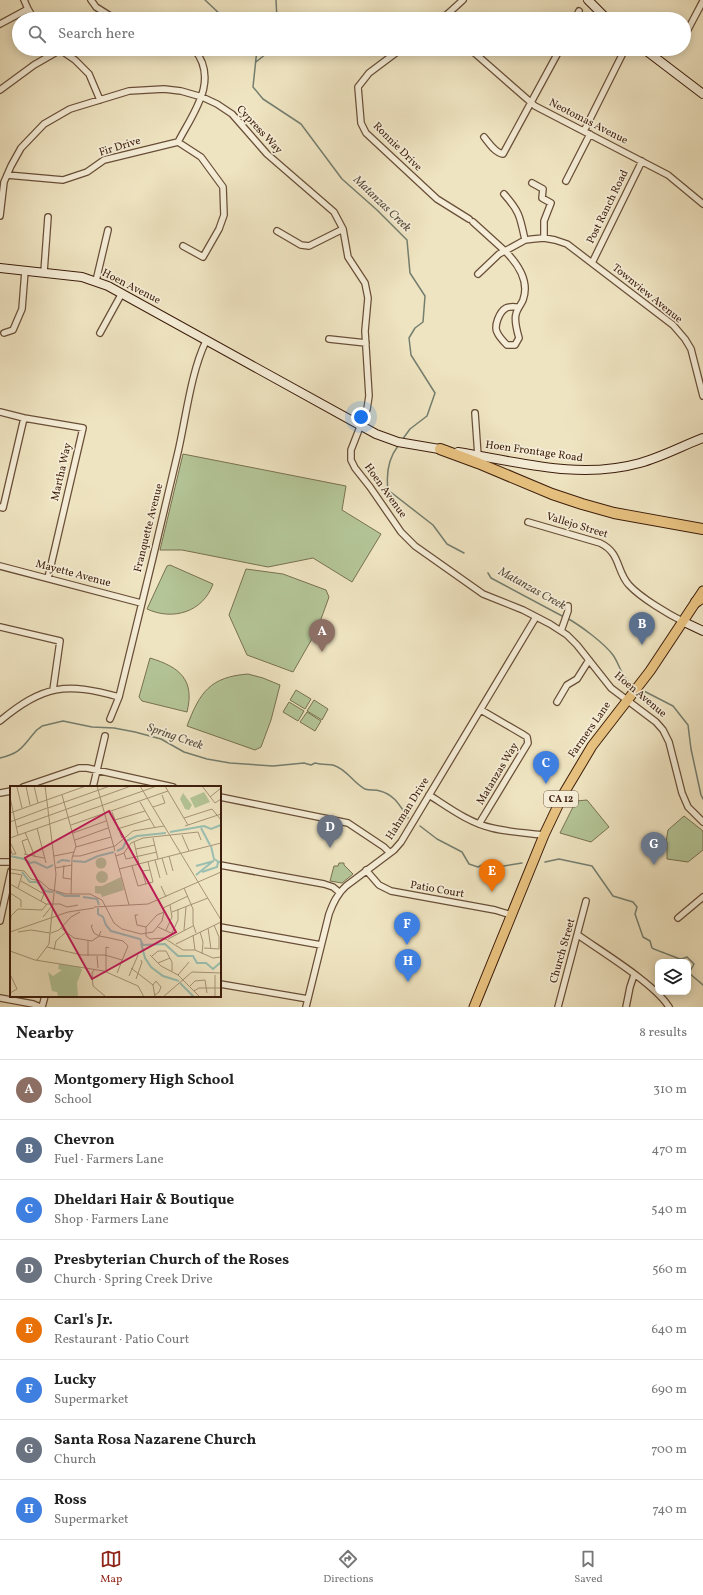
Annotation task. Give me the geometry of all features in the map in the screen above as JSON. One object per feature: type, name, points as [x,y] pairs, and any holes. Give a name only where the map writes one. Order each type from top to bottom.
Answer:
[{"type":"highway","points":[[440,449],[552,494],[582,504],[614,513],[703,530]]},
{"type":"main road","name":"Farmers Lane","points":[[474,1007],[544,835],[564,793],[585,758],[700,600],[703,591]]},
{"type":"street","points":[[24,0],[30,12]]},
{"type":"street","points":[[91,0],[96,7],[104,12]]},
{"type":"street","points":[[450,12],[463,0]]},
{"type":"street","points":[[588,0],[599,12]]},
{"type":"street","points":[[691,24],[703,1]]},
{"type":"street","points":[[22,12],[28,9]]},
{"type":"street","points":[[0,24],[12,18]]},
{"type":"street","points":[[0,90],[34,65],[50,56]]},
{"type":"street","points":[[69,56],[89,74],[100,100]]},
{"type":"street","points":[[183,246],[203,258],[219,229],[224,215],[223,187],[201,157],[178,142],[202,97],[205,84],[204,70],[202,61],[199,56]]},
{"type":"street","name":"Ronnie Drive","points":[[391,56],[369,72],[358,87],[361,123],[366,133],[437,199],[471,220],[505,251]]},
{"type":"street","name":"Neotomas Avenue","points":[[478,56],[531,102],[642,160],[673,179],[703,204]]},
{"type":"street","points":[[484,137],[495,150],[500,154],[503,154],[556,56]]},
{"type":"street","points":[[584,131],[622,56]]},
{"type":"street","points":[[654,56],[703,94]]},
{"type":"street","name":"Cypress Way","points":[[0,216],[7,174],[21,148],[44,124],[70,109],[129,91],[149,89],[176,90],[202,97],[217,104],[236,118],[267,154],[334,212],[343,229],[348,257],[362,279],[367,293],[366,343],[369,401],[360,426]]},
{"type":"street","points":[[566,181],[590,134]]},
{"type":"street","name":"Fir Drive","points":[[7,174],[63,180],[87,172],[104,160],[178,142]]},
{"type":"street","name":"Post Ranch Road","points":[[592,263],[642,160]]},
{"type":"street","points":[[532,183],[542,189],[541,197],[551,203],[544,221],[544,238]]},
{"type":"street","points":[[504,194],[516,209],[520,218],[525,240]]},
{"type":"street","points":[[44,272],[48,217]]},
{"type":"street","points":[[277,231],[301,245],[309,246],[343,229]]},
{"type":"street","points":[[96,281],[108,230]]},
{"type":"street","name":"Townview Avenue","points":[[478,274],[499,254],[525,240],[544,238],[567,244],[673,325],[691,349],[702,387],[703,396]]},
{"type":"street","points":[[505,251],[511,257],[526,284],[522,302],[518,307],[516,315],[519,338],[517,344],[512,346],[508,345],[500,337],[497,332],[497,324],[500,315],[505,308],[513,306],[518,307]]},
{"type":"street","name":"Hoen Avenue","points":[[0,268],[82,277],[96,281],[122,293],[360,426],[351,450],[352,463],[404,535],[420,550],[475,589],[489,597],[536,617],[561,631],[577,645],[611,688],[627,701],[653,718],[663,730],[669,742],[682,794],[688,807],[703,822]]},
{"type":"street","points":[[4,333],[14,330],[20,314],[25,271]]},
{"type":"street","points":[[100,333],[122,293]]},
{"type":"street","points":[[329,339],[366,343]]},
{"type":"street","name":"Franquette Avenue","points":[[110,720],[119,697],[192,386],[202,349],[206,341]]},
{"type":"street","points":[[0,412],[24,418],[3,508],[0,507]]},
{"type":"street","points":[[475,413],[478,456]]},
{"type":"street","name":"Martha Way","points":[[24,418],[83,428],[48,578]]},
{"type":"street","name":"Hoen Frontage Road","points":[[360,426],[388,439],[410,444],[564,470],[600,470],[627,466],[649,460],[703,438]]},
{"type":"street","name":"Vallejo Street","points":[[528,522],[609,547],[614,554],[629,586],[652,603],[684,622],[703,631]]},
{"type":"street","name":"Mayette Avenue","points":[[0,566],[141,603]]},
{"type":"street","points":[[561,631],[568,609]]},
{"type":"street","name":"Hahman Drive","points":[[306,1007],[329,914],[339,892],[390,853],[404,838],[482,710],[536,617]]},
{"type":"street","points":[[0,626],[60,641],[53,690]]},
{"type":"street","points":[[557,702],[568,685],[577,679],[589,660]]},
{"type":"street","points":[[0,721],[30,699],[53,690],[84,688],[119,697]]},
{"type":"street","name":"Matanzas Way","points":[[479,824],[528,743],[527,737],[482,710]]},
{"type":"street","points":[[93,786],[105,736]]},
{"type":"street","points":[[26,786],[75,768],[87,768],[168,786]]},
{"type":"street","points":[[0,793],[10,791]]},
{"type":"street","points":[[429,795],[479,824],[492,828],[544,835]]},
{"type":"street","points":[[221,797],[348,823],[384,847],[390,853]]},
{"type":"street","points":[[221,865],[324,884],[333,887],[339,892]]},
{"type":"street","name":"Patio Court","points":[[366,870],[379,884],[391,891],[495,910],[511,915]]},
{"type":"street","points":[[0,921],[10,876]]},
{"type":"street","points":[[678,918],[703,897]]},
{"type":"street","name":"Church Street","points":[[558,1007],[578,936],[586,901]]},
{"type":"street","points":[[221,927],[321,945]]},
{"type":"street","points":[[578,936],[664,998],[669,1007]]},
{"type":"street","points":[[626,1007],[634,975]]},
{"type":"street","points":[[221,984],[308,999]]},
{"type":"street","points":[[0,998],[41,1007],[45,997]]},
{"type":"green space","points":[[183,454],[346,486],[342,510],[381,534],[352,582],[313,558],[268,567],[182,550],[160,550]]},
{"type":"green space","points":[[170,565],[213,584],[208,594],[202,601],[186,612],[177,614],[157,613],[147,609],[167,566]]},
{"type":"green space","points":[[246,569],[283,574],[326,590],[329,597],[317,630],[293,672],[247,655],[229,615]]},
{"type":"green space","points":[[150,658],[170,666],[183,676],[189,691],[187,712],[142,701],[139,697]]},
{"type":"green space","points":[[248,674],[280,685],[271,720],[261,747],[255,750],[187,726],[197,704],[208,688],[224,679]]},
{"type":"green space","points":[[296,690],[311,699],[305,709],[290,700]]},
{"type":"green space","points":[[314,700],[328,709],[322,720],[307,711]]},
{"type":"green space","points":[[289,702],[304,711],[298,721],[283,712]]},
{"type":"green space","points":[[307,712],[321,721],[315,731],[300,722]]},
{"type":"green space","points":[[587,800],[609,827],[591,842],[560,833],[576,801]]},
{"type":"green space","points":[[684,816],[703,831],[703,850],[688,862],[667,859],[666,842],[668,830]]},
{"type":"green space","points":[[339,863],[344,863],[344,865],[353,874],[342,883],[330,881],[334,866],[338,866]]},
{"type":"waterway","name":"Matanzas Creek","points":[[205,0],[218,12]]},
{"type":"waterway","points":[[276,0],[277,12]]},
{"type":"waterway","name":"Matanzas Creek","points":[[256,56],[253,87],[263,99],[301,124],[342,179],[377,210],[407,240],[410,273],[425,296],[423,322],[415,328],[409,338],[411,355],[435,393],[427,416],[410,429],[402,440]]},
{"type":"waterway","points":[[256,62],[263,56]]},
{"type":"waterway","name":"Matanzas Creek","points":[[398,446],[388,467],[388,490],[433,525],[447,544],[464,553]]},
{"type":"waterway","name":"Matanzas Creek","points":[[488,573],[491,578],[564,617]]},
{"type":"waterway","name":"Matanzas Creek","points":[[567,618],[579,625],[609,650],[626,679],[633,685]]},
{"type":"waterway","name":"Matanzas Creek","points":[[640,689],[673,706],[688,725],[691,749],[703,799]]},
{"type":"waterway","name":"Spring Creek","points":[[0,758],[17,752],[42,726],[63,721],[92,727],[114,728],[161,739],[184,752],[207,759],[230,763],[273,766],[304,763],[311,765],[315,763],[333,765],[338,767],[365,789],[378,790],[390,795],[400,805],[408,818]]},
{"type":"waterway","name":"Spring Creek","points":[[420,826],[437,839],[462,852],[469,864],[478,867],[486,863],[497,867],[522,863]]},
{"type":"waterway","name":"Spring Creek","points":[[545,862],[559,859],[592,866],[613,896],[633,902],[637,907],[635,914],[643,937],[650,941],[652,948],[680,959],[687,957],[694,964],[689,973],[703,985]]},
{"type":"place","name":"Chevron","points":[[642,645]]},
{"type":"place","name":"Montgomery High School","points":[[322,652]]},
{"type":"place","name":"Dheldari Hair & Boutique","points":[[546,784]]},
{"type":"place","name":"Presbyterian Church of the Roses","points":[[330,848]]},
{"type":"place","name":"Santa Rosa Nazarene Church","points":[[654,865]]},
{"type":"place","name":"Carl's Jr.","points":[[492,892]]},
{"type":"place","name":"Lucky","points":[[407,945]]},
{"type":"place","name":"Ross","points":[[408,982]]}]
